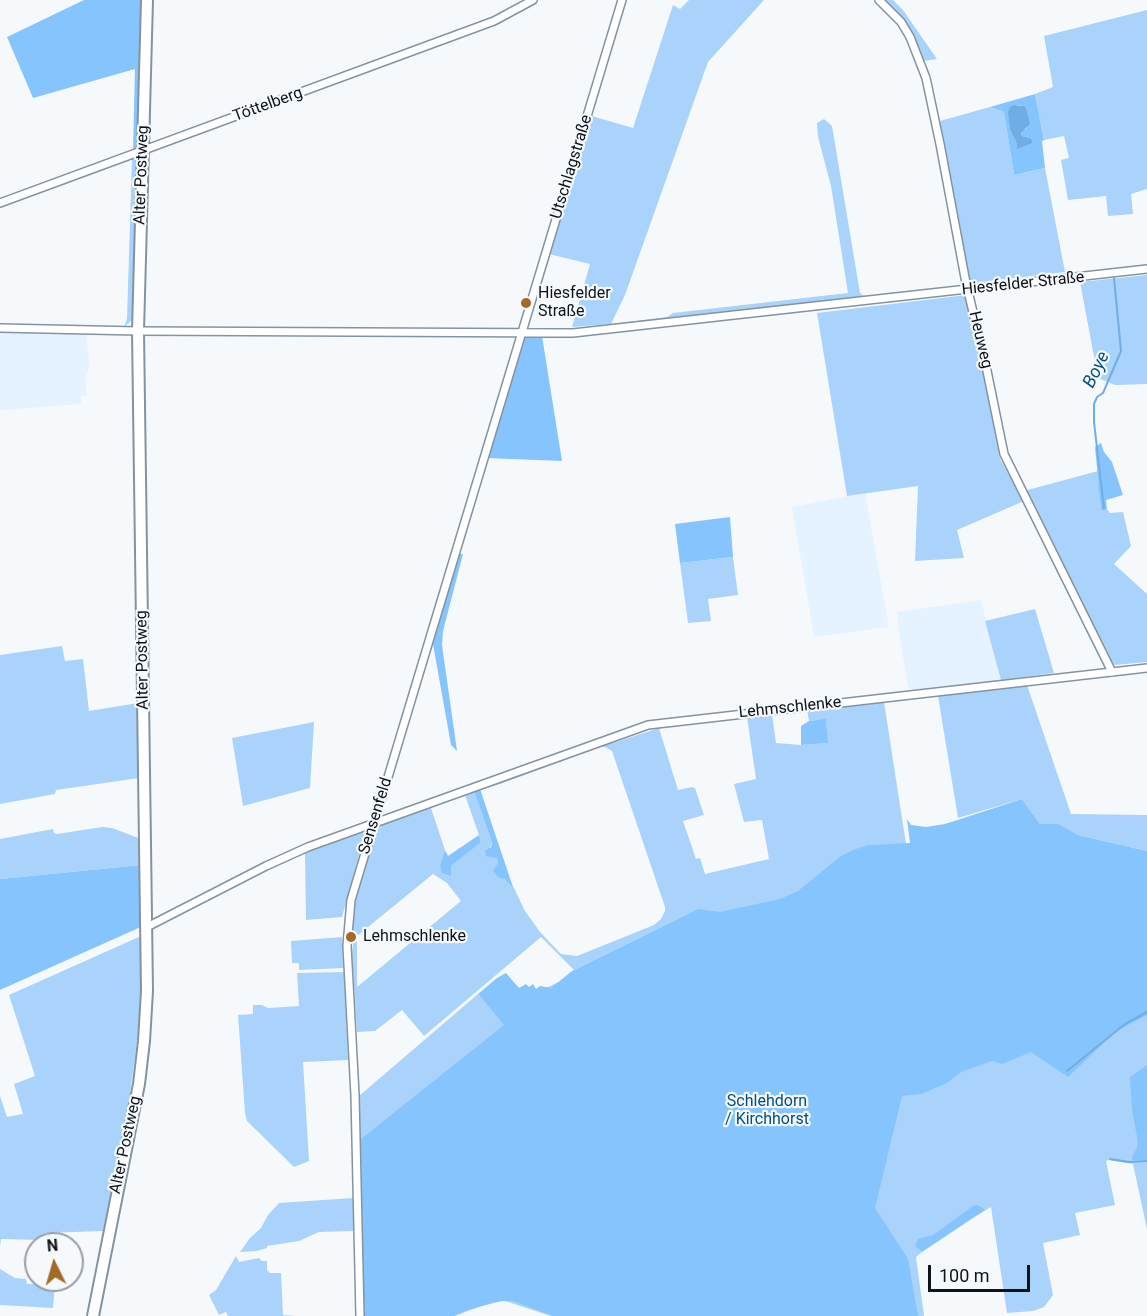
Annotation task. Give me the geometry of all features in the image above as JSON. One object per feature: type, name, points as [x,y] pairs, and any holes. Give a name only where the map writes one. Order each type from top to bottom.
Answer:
[{"type":"main road","name":"Alter Postweg","points":[[93,1316],[140,1076],[146,1008],[147,927],[138,331],[147,0]]},
{"type":"street","name":"Töttelberg","points":[[0,203],[494,21],[533,0]]},
{"type":"street","name":"Utschlagstraße","points":[[521,333],[622,0]]},
{"type":"street","name":"Heuweg","points":[[879,0],[902,22],[922,66],[1004,454],[1112,672]]},
{"type":"street","name":"Hiesfelder Straße","points":[[0,328],[573,333],[1147,269]]},
{"type":"street","name":"Sensenfeld","points":[[360,1316],[355,1105],[347,938],[351,900],[521,333]]},
{"type":"street","name":"Lehmschlenke","points":[[147,927],[297,851],[648,725],[1147,668]]},
{"type":"shaded area","points":[[1014,105],[1026,108],[1030,124],[1021,133],[1022,136],[1032,141],[1017,149],[1010,130],[1008,112]]},
{"type":"shaded area","points":[[0,332],[87,334],[90,364],[85,380],[87,395],[81,396],[81,404],[0,410]]},
{"type":"shaded area","points":[[865,493],[889,627],[814,637],[792,507]]},
{"type":"shaded area","points":[[981,600],[1001,680],[920,690],[912,690],[908,687],[897,612]]},
{"type":"green space","points":[[84,0],[142,0],[138,148],[133,150],[135,69],[33,98],[7,37]]},
{"type":"green space","points":[[689,0],[764,0],[708,62],[625,295],[611,324],[572,327],[590,264],[549,254],[592,116],[633,128],[673,5],[680,9]]},
{"type":"green space","points":[[884,0],[893,0],[903,10],[937,59],[923,61],[904,20]]},
{"type":"green space","points":[[1147,10],[1147,189],[1131,194],[1133,214],[1108,216],[1106,196],[1068,200],[1061,160],[1069,158],[1064,136],[1044,140],[1035,94],[1053,87],[1044,36]]},
{"type":"green space","points":[[1035,94],[1044,140],[1042,141],[1045,168],[1014,175],[1004,112],[990,107]],"holes":[[[1017,105],[1024,106],[1027,128],[1021,132],[1022,136],[1030,138],[1017,144],[1010,130],[1009,115]]]},
{"type":"green space","points":[[990,107],[1004,112],[1014,175],[1045,168],[1065,272],[972,283],[970,281],[940,121]]},
{"type":"green space","points":[[824,119],[832,126],[860,293],[866,298],[612,327],[611,324],[667,317],[673,313],[848,293],[831,186],[818,137],[817,123]]},
{"type":"green space","points":[[132,158],[138,160],[134,315],[124,327],[127,319]]},
{"type":"green space","points":[[1147,275],[1147,384],[1115,385],[1098,378],[1080,282]]},
{"type":"green space","points":[[966,295],[977,337],[1000,459],[1024,501],[957,530],[964,558],[915,561],[918,486],[847,496],[817,313]]},
{"type":"green space","points":[[521,336],[542,336],[562,461],[486,458]]},
{"type":"green space","points":[[1101,443],[1104,452],[1112,462],[1123,495],[1106,500],[1107,509],[1101,510],[1095,447]]},
{"type":"green space","points":[[1098,471],[1101,510],[1107,509],[1110,513],[1123,512],[1131,546],[1114,564],[1147,594],[1147,662],[1115,665],[1113,663],[1024,491]]},
{"type":"green space","points":[[730,517],[733,557],[680,563],[675,524]]},
{"type":"green space","points":[[459,554],[463,554],[443,631],[442,645],[457,751],[451,745],[433,644]]},
{"type":"green space","points":[[733,557],[738,595],[708,599],[711,621],[688,623],[680,563]]},
{"type":"green space","points":[[1035,609],[1054,673],[1001,680],[985,621]]},
{"type":"green space","points":[[62,646],[65,661],[83,659],[89,711],[138,703],[139,778],[56,790],[55,794],[0,804],[0,655]]},
{"type":"green space","points":[[1027,685],[1071,814],[1147,815],[1147,851],[1078,835],[1059,824],[1040,824],[1022,799],[958,818],[938,696]]},
{"type":"green space","name":"Schlehdorn / Kirchhorst","points":[[884,702],[906,844],[868,845],[1147,858],[1147,1229],[1133,1164],[1108,1160],[1106,1161],[1115,1205],[1075,1213],[1080,1235],[1043,1243],[1053,1295],[1044,1307],[1033,1311],[1007,1313],[991,1207],[919,1249],[922,1252],[916,1257],[924,1316],[551,1316],[505,1301],[492,1302],[455,1316],[364,1316],[359,1096],[478,994],[502,1022],[537,992],[574,975],[698,909],[574,970],[541,937],[424,1036],[402,1010],[375,1031],[357,1032],[352,915],[358,886],[377,826],[451,797],[454,799],[431,808],[445,850],[440,865],[450,876],[451,866],[481,841],[465,795],[474,791],[492,843],[489,849],[497,857],[502,878],[513,886],[525,911],[540,932],[561,954],[577,956],[654,925],[665,911],[612,751],[600,747],[500,784],[477,789],[611,740],[613,743],[659,728],[678,790],[695,788],[704,815],[683,821],[696,859],[700,858],[705,874],[769,859],[762,820],[744,822],[734,784],[756,779],[747,717],[772,714],[776,743],[801,745],[827,743],[826,720],[809,721],[807,710]],"holes":[[[433,874],[447,883],[461,901],[357,987],[357,936]]]},
{"type":"green space","points":[[826,719],[828,743],[801,745],[801,726],[809,721]]},
{"type":"green space","points":[[314,722],[310,788],[243,806],[232,738]]},
{"type":"green space","points":[[480,789],[513,887],[493,871],[498,863],[497,858],[486,856],[485,851],[491,847],[492,843],[474,791]]},
{"type":"green space","name":"Schlehdorn / Kirchhorst","points":[[1022,799],[1040,824],[1059,824],[1078,835],[1147,851],[1147,1015],[1115,1032],[1068,1077],[1031,1052],[1002,1064],[992,1061],[961,1072],[947,1083],[921,1094],[902,1096],[875,1208],[908,1259],[918,1316],[553,1316],[513,1301],[501,1301],[454,1316],[364,1316],[361,1139],[504,1025],[478,994],[497,978],[506,973],[519,988],[526,984],[529,987],[533,984],[536,989],[540,986],[551,988],[572,971],[698,909],[720,912],[780,899],[798,891],[841,856],[853,850],[868,845],[910,843],[907,819],[911,825],[926,827],[945,824]]},
{"type":"green space","points":[[102,827],[112,828],[141,839],[141,865],[0,879],[0,839],[53,829],[57,834]]},
{"type":"green space","points":[[361,832],[365,834],[342,917],[306,920],[305,853]]},
{"type":"green space","points":[[479,835],[481,842],[451,866],[451,876],[442,873],[440,865],[445,850],[448,856]]},
{"type":"green space","points":[[141,865],[143,926],[0,990],[0,879]]},
{"type":"green space","points":[[141,936],[141,990],[137,1042],[128,1108],[103,1231],[24,1232],[24,1240],[1,1239],[0,1247],[0,1096],[7,1117],[23,1114],[14,1084],[35,1076],[9,995]]},
{"type":"green space","points":[[342,937],[343,968],[299,970],[299,963],[292,963],[291,941]]},
{"type":"green space","points":[[344,972],[348,1060],[303,1062],[309,1161],[294,1167],[247,1121],[238,1015],[253,1014],[253,1005],[268,1008],[299,1006],[297,973]]},
{"type":"green space","points":[[1147,1065],[1147,1160],[1132,1160],[1138,1142],[1132,1110],[1130,1077]]},
{"type":"green space","points":[[353,1198],[353,1231],[319,1232],[299,1241],[267,1246],[257,1251],[240,1252],[279,1203]]},
{"type":"green space","points":[[978,1205],[985,1210],[922,1252],[915,1246],[918,1239],[933,1235],[973,1206]]},
{"type":"green space","points":[[236,1256],[239,1262],[259,1258],[267,1261],[267,1270],[270,1273],[281,1273],[283,1315],[295,1316],[228,1316],[226,1312],[219,1315],[209,1295],[216,1290]]},
{"type":"green space","points":[[0,1269],[15,1278],[24,1279],[24,1292],[54,1292],[53,1308],[0,1305]]},
{"type":"waterway","name":"Boye","points":[[1104,509],[1094,404],[1097,397],[1103,393],[1121,351],[1114,278]]},
{"type":"waterway","points":[[1067,1071],[1125,1024],[1147,1012]]},
{"type":"waterway","points":[[1110,1159],[1129,1162],[1147,1161]]},
{"type":"place","name":"Hiesfelder Straße","points":[[526,303]]},
{"type":"place","name":"Lehmschlenke","points":[[351,937]]}]
